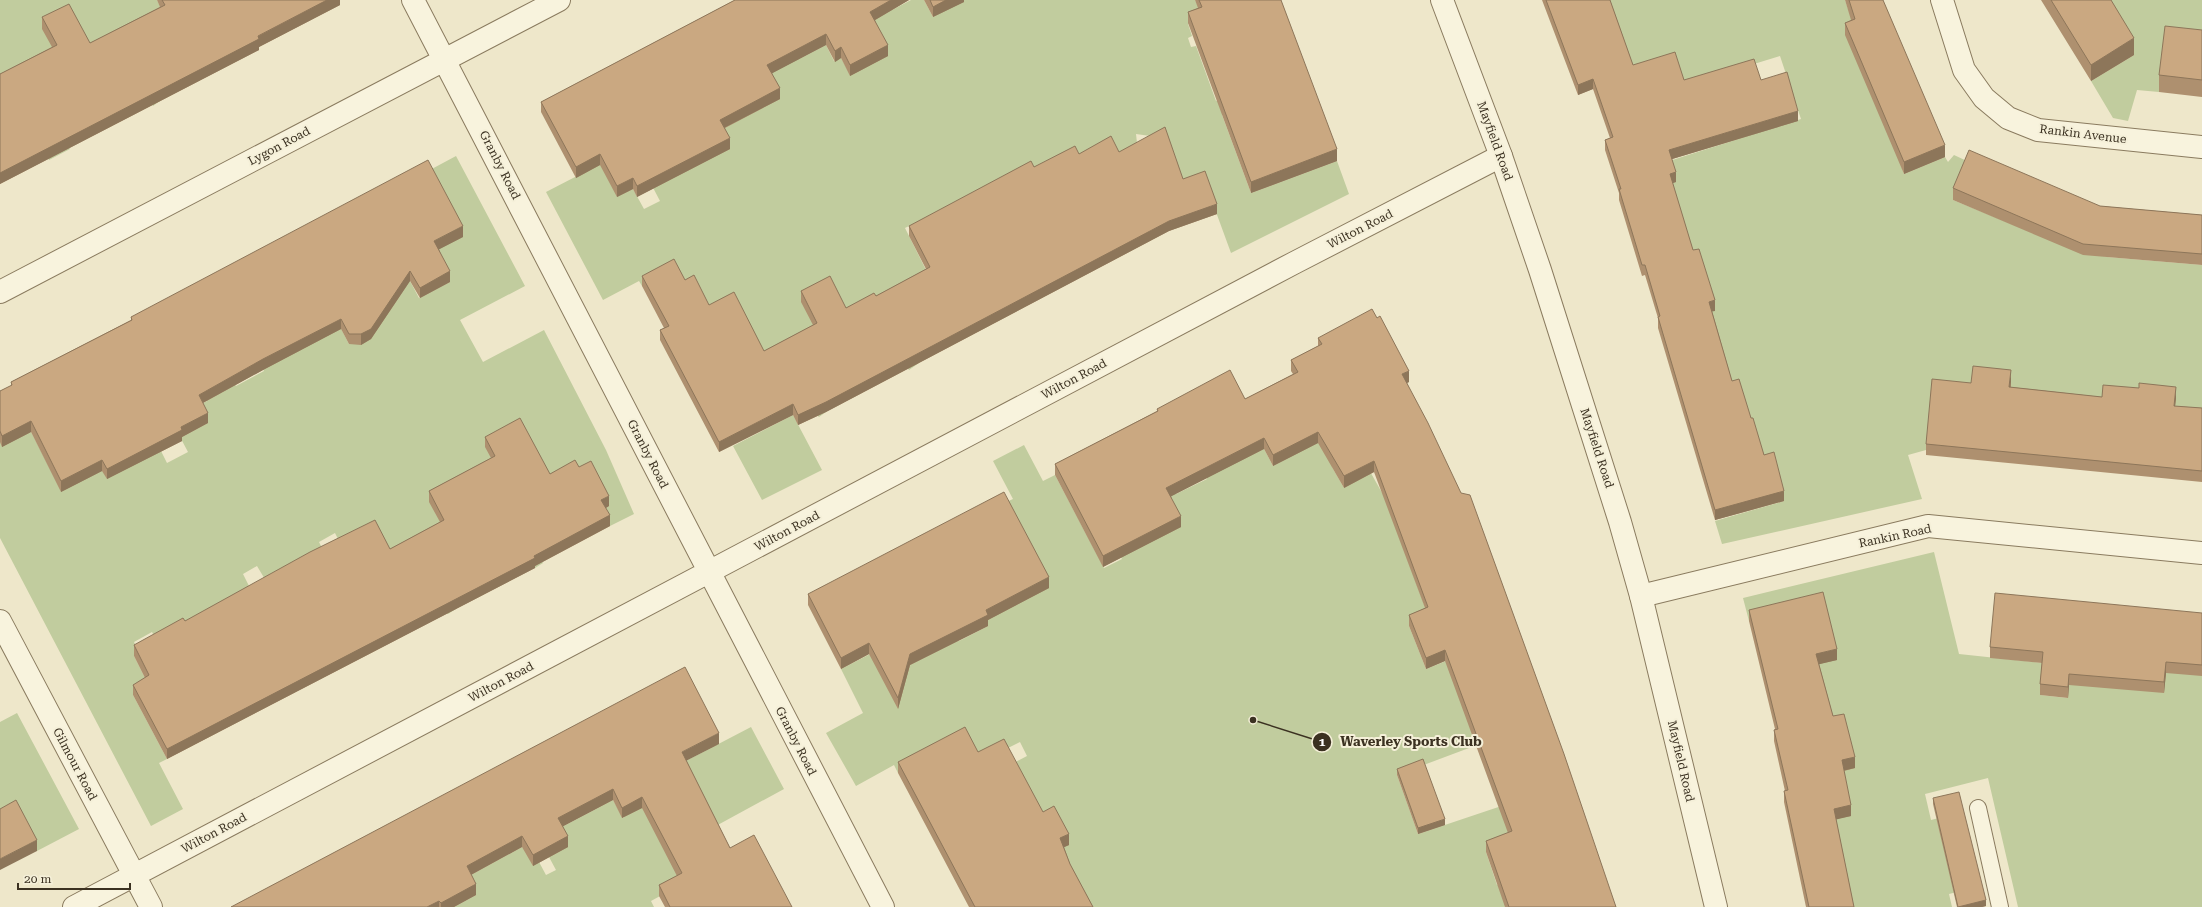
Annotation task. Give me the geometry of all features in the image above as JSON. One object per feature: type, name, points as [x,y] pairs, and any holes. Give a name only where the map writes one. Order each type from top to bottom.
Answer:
[{"type":"street","name":"Granby Road","points":[[413,0],[446,60],[708,572],[883,907]]},
{"type":"street","name":"Lygon Road","points":[[0,292],[559,0]]},
{"type":"street","name":"Mayfield Road","points":[[1442,0],[1501,156],[1540,270],[1594,439],[1641,596],[1716,907]]},
{"type":"street","name":"Rankin Avenue","points":[[1942,0],[1964,70],[1984,98],[2008,118],[2038,130],[2202,148]]},
{"type":"street","name":"Wilton Road","points":[[74,907],[1294,263],[1501,156]]},
{"type":"street","name":"Rankin Road","points":[[1641,596],[1928,526],[2202,553]]},
{"type":"street","name":"Gilmour Road","points":[[0,621],[151,907]]},
{"type":"lane","points":[[1978,808],[2000,907]]},
{"type":"green space","points":[[0,0],[157,0],[165,16],[161,100],[153,106],[118,40],[35,83],[70,149],[49,160],[8,82],[0,85]]},
{"type":"green space","points":[[846,0],[892,10],[911,0],[924,0],[933,17],[963,0],[1195,0],[1198,6],[1236,0],[1238,5],[1188,24],[1192,36],[1188,38],[1191,47],[1196,46],[1216,101],[1238,93],[1222,115],[1251,193],[1337,161],[1349,194],[1231,253],[1205,182],[1184,189],[1165,138],[1136,134],[1138,152],[921,220],[905,228],[930,278],[886,301],[919,363],[909,370],[874,304],[792,347],[826,412],[819,417],[709,315],[642,286],[639,281],[603,300],[546,192],[604,162],[621,194],[633,189],[644,209],[660,201],[649,180],[708,108],[733,11],[799,59],[826,45],[834,61],[841,58],[851,76]]},
{"type":"green space","points":[[1607,0],[1845,0],[1904,174],[1945,157],[1948,162],[1954,155],[1969,162],[1953,200],[2043,237],[2107,257],[2202,265],[2202,421],[2173,418],[2175,398],[2101,411],[1971,397],[1926,450],[1908,455],[1922,499],[1722,544],[1715,521],[1784,501],[1764,465],[1732,391],[1709,312],[1715,310],[1711,296],[1619,177],[1801,119],[1780,56],[1653,95],[1633,75]]},
{"type":"green space","points":[[2100,0],[2202,0],[2202,47],[2165,43],[2159,92],[2137,90],[2128,121],[2113,118],[2091,81],[2134,55]]},
{"type":"green space","points":[[456,156],[525,286],[460,320],[483,362],[544,330],[606,450],[634,514],[610,526],[601,511],[609,506],[555,482],[498,471],[543,563],[535,568],[500,503],[445,532],[456,609],[448,614],[342,547],[335,533],[319,542],[326,556],[269,586],[257,566],[243,574],[253,594],[158,643],[152,632],[134,642],[139,652],[134,656],[146,680],[133,695],[167,759],[159,763],[183,809],[151,826],[0,538],[0,441],[31,432],[62,492],[67,459],[160,449],[167,463],[188,452],[124,331],[187,434],[208,423],[199,405],[207,401],[195,380],[224,365],[236,386],[264,371],[217,282],[329,306],[349,344],[403,268],[419,298],[450,282],[434,252],[428,171]]},
{"type":"green space","points":[[793,415],[822,470],[762,500],[733,446]]},
{"type":"green space","points":[[1349,424],[1332,467],[1344,488],[1368,468],[1385,498],[1429,618],[1409,626],[1426,669],[1446,661],[1477,745],[1397,775],[1418,834],[1570,783],[1521,846],[1486,852],[1497,885],[1517,878],[1542,907],[1087,907],[1012,764],[1027,756],[1020,742],[988,758],[981,768],[965,738],[898,773],[894,765],[856,786],[826,733],[863,713],[841,669],[872,653],[896,673],[910,666],[899,646],[959,641],[988,626],[977,606],[1004,503],[1013,499],[993,461],[1024,445],[1043,481],[1055,475],[1104,568],[1122,559],[1111,538],[1156,456],[1176,494],[1207,479],[1198,460],[1239,461],[1264,449],[1273,466]]},
{"type":"green space","points":[[1934,552],[1959,654],[2043,663],[2040,695],[2067,698],[2070,677],[2171,620],[2202,676],[2202,907],[2018,907],[1988,778],[1925,794],[1931,820],[1963,812],[1981,886],[1949,894],[1952,907],[1852,907],[1833,820],[1832,727],[1749,621],[1743,598]]},
{"type":"green space","points":[[17,713],[79,829],[37,851],[0,820],[0,722]]},
{"type":"green space","points":[[751,727],[784,789],[714,827],[682,884],[651,901],[654,907],[454,907],[476,895],[467,877],[522,847],[539,862],[546,875],[556,870],[549,857],[558,829],[613,800],[623,818],[682,763]]},
{"type":"building","points":[[162,0],[327,0],[258,36],[259,39],[0,173],[0,74],[57,45],[42,17],[69,4],[90,43],[165,5]]},
{"type":"building","points":[[735,0],[891,0],[870,12],[888,45],[850,65],[841,47],[835,51],[826,34],[767,65],[780,88],[720,120],[730,138],[637,186],[633,178],[617,186],[600,154],[576,167],[541,102]]},
{"type":"building","points":[[930,0],[946,0],[933,7]]},
{"type":"building","points":[[1199,0],[1281,0],[1337,149],[1251,182],[1188,12],[1202,7]]},
{"type":"building","points":[[1546,0],[1610,0],[1633,65],[1675,52],[1684,80],[1754,59],[1761,80],[1787,72],[1798,111],[1669,150],[1676,172],[1670,174],[1693,250],[1699,249],[1715,300],[1709,302],[1732,381],[1739,379],[1764,455],[1774,452],[1784,491],[1715,510],[1658,317],[1660,316],[1645,265],[1642,265],[1619,189],[1621,189],[1605,140],[1613,137],[1593,79],[1578,85]]},
{"type":"building","points":[[1849,0],[1883,0],[1945,145],[1904,162],[1845,23],[1855,19]]},
{"type":"building","points":[[2051,0],[2111,0],[2134,38],[2091,65]]},
{"type":"building","points":[[2165,26],[2202,30],[2202,80],[2159,75]]},
{"type":"building","points":[[1165,127],[1183,179],[1205,171],[1217,204],[1169,221],[826,402],[798,415],[793,404],[719,442],[660,330],[669,326],[642,276],[674,259],[685,280],[694,275],[709,305],[734,292],[764,351],[817,323],[801,291],[830,276],[846,308],[874,293],[876,296],[930,267],[909,226],[1031,161],[1034,167],[1075,146],[1079,154],[1111,136],[1119,152]]},
{"type":"building","points":[[1969,150],[2100,206],[2202,215],[2202,254],[2083,244],[1953,188]]},
{"type":"building","points":[[428,160],[463,226],[434,241],[450,271],[420,288],[410,271],[371,329],[361,334],[349,334],[341,319],[263,359],[199,395],[208,413],[181,427],[182,430],[107,469],[102,460],[61,481],[31,421],[2,436],[0,431],[0,391],[12,385],[11,382],[132,320],[131,317]]},
{"type":"building","points":[[1372,309],[1377,318],[1380,316],[1409,371],[1402,374],[1428,423],[1461,493],[1470,495],[1564,754],[1616,907],[1509,907],[1486,841],[1512,831],[1445,650],[1426,658],[1409,615],[1428,607],[1374,461],[1344,476],[1318,432],[1273,455],[1264,438],[1166,488],[1181,516],[1103,556],[1055,464],[1158,411],[1157,409],[1230,370],[1245,399],[1298,372],[1291,360],[1322,344],[1318,338]]},
{"type":"building","points":[[1973,366],[2011,370],[2009,387],[2102,397],[2103,385],[2139,388],[2139,383],[2176,387],[2174,406],[2202,408],[2202,471],[1926,444],[1932,379],[1971,383]]},
{"type":"building","points":[[520,418],[550,474],[575,460],[579,467],[591,461],[609,496],[601,500],[610,515],[534,556],[535,558],[167,749],[133,685],[149,675],[134,645],[183,618],[185,621],[310,552],[375,520],[390,549],[444,520],[429,491],[495,456],[485,437]]},
{"type":"building","points":[[1004,492],[1049,577],[986,610],[988,615],[910,654],[898,698],[869,643],[841,658],[808,594]]},
{"type":"building","points":[[1823,592],[1837,649],[1816,654],[1833,716],[1844,714],[1855,757],[1842,760],[1851,805],[1834,809],[1854,907],[1809,907],[1784,791],[1788,790],[1774,730],[1778,729],[1749,610]]},
{"type":"building","points":[[1995,593],[2202,613],[2202,665],[2166,662],[2164,682],[2069,674],[2068,687],[2040,684],[2043,652],[1990,647]]},
{"type":"building","points":[[685,667],[719,733],[682,752],[730,848],[754,835],[792,907],[670,907],[659,885],[682,873],[642,797],[622,808],[613,789],[558,818],[568,836],[533,855],[522,836],[467,866],[476,884],[441,903],[439,901],[427,907],[231,907]]},
{"type":"building","points":[[965,727],[978,752],[1004,739],[1043,812],[1054,806],[1069,834],[1060,838],[1070,864],[1093,907],[975,907],[898,762]]},
{"type":"building","points":[[1423,759],[1445,819],[1418,828],[1397,769]]},
{"type":"building","points":[[1959,792],[1986,900],[1958,907],[1933,798]]},
{"type":"building","points":[[16,800],[37,840],[0,859],[0,809]]},
{"type":"place","name":"Waverley Sports Club","points":[[1253,720]]}]
